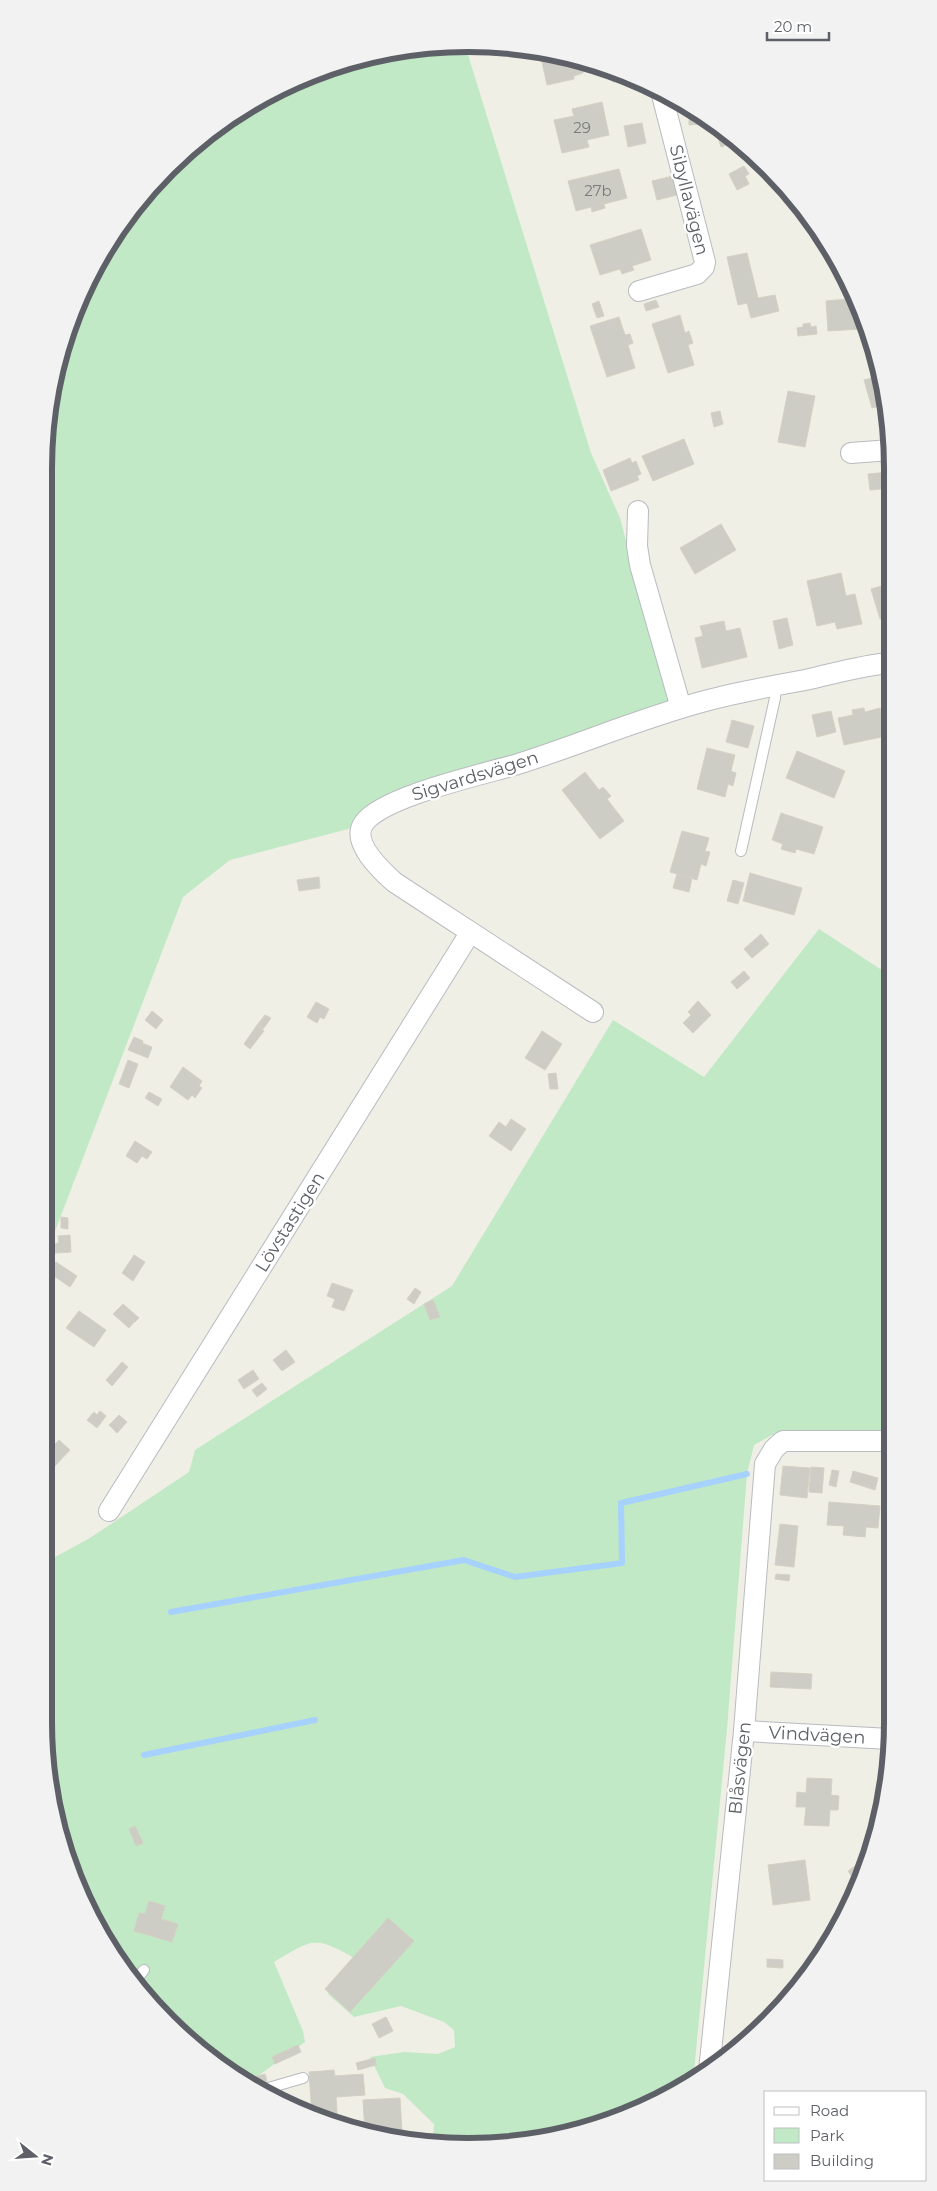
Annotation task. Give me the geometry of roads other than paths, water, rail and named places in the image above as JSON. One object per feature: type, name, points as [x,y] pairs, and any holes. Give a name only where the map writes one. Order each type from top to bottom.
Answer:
[{"type":"street","name":"Sibyllavägen","points":[[639,291],[697,274],[704,267],[705,262],[664,101]]},
{"type":"street","points":[[851,453],[884,450]]},
{"type":"street","points":[[638,511],[637,546],[640,565],[681,708]]},
{"type":"street","name":"Sigvardsvägen","points":[[593,1012],[394,882],[371,861],[363,839],[362,829],[364,822],[404,798],[563,750],[625,725],[681,708],[884,664]]},
{"type":"street","name":"Lövstastigen","points":[[109,1511],[470,933]]},
{"type":"street","name":"Blåsvägen","points":[[709,2062],[744,1731],[765,1464],[774,1449],[783,1441],[884,1441]]},
{"type":"street","name":"Vindvägen","points":[[744,1731],[884,1739]]},
{"type":"lane","points":[[741,851],[775,698],[776,686]]},
{"type":"lane","points":[[139,1977],[144,1970]]},
{"type":"lane","points":[[269,2088],[303,2078]]},
{"type":"waterway","points":[[171,1612],[464,1560],[515,1577],[622,1563],[621,1503],[747,1474]]},
{"type":"waterway","points":[[144,1755],[315,1720]]}]
